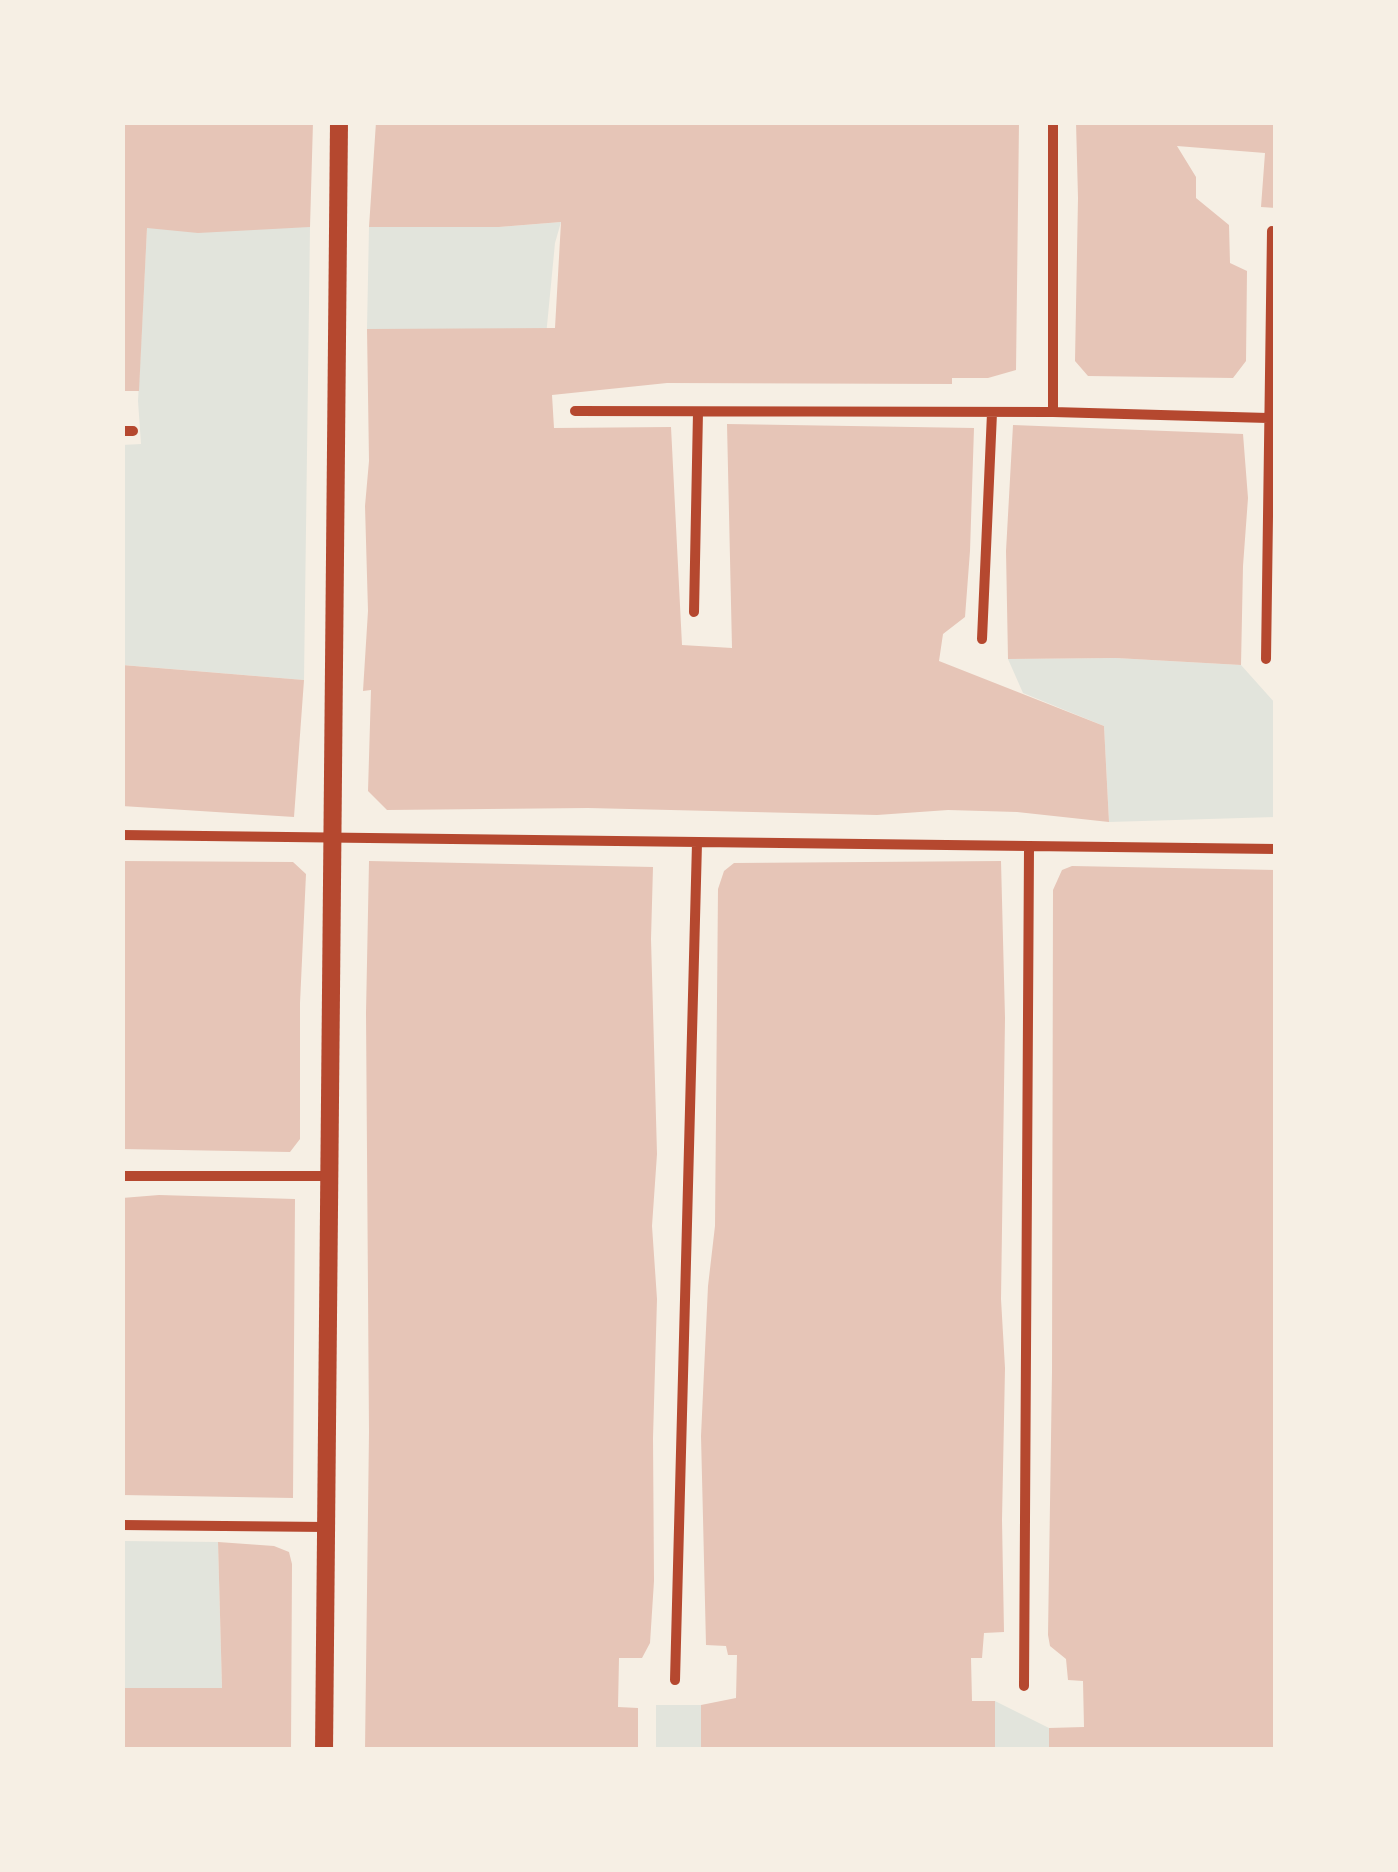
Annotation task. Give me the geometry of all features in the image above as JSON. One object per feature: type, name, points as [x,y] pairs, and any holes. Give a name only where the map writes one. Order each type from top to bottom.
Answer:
[{"type":"street","points":[[324,1750],[340,122]]},
{"type":"street","points":[[1053,122],[1053,412]]},
{"type":"street","points":[[1266,659],[1272,231]]},
{"type":"street","points":[[575,411],[1053,412],[1268,418]]},
{"type":"street","points":[[694,612],[698,412]]},
{"type":"street","points":[[982,639],[992,413]]},
{"type":"street","points":[[122,836],[1276,849]]},
{"type":"street","points":[[675,1680],[697,843]]},
{"type":"street","points":[[1024,1686],[1028,848]]},
{"type":"street","points":[[122,1176],[330,1176]]},
{"type":"street","points":[[122,1525],[326,1526]]},
{"type":"shaded area","points":[[561,222],[555,243],[546,336],[367,329],[369,227],[499,227]]},
{"type":"shaded area","points":[[310,227],[304,680],[123,665],[122,445],[141,444],[138,401],[147,228]]},
{"type":"shaded area","points":[[1116,658],[1241,665],[1275,703],[1275,817],[1109,822],[1104,726],[1023,693],[1008,659]]},
{"type":"shaded area","points":[[123,1541],[218,1542],[222,1688],[123,1688]]},
{"type":"shaded area","points":[[995,1701],[1049,1728],[1049,1749],[995,1749]]},
{"type":"shaded area","points":[[656,1705],[701,1705],[701,1749],[656,1750]]},
{"type":"building","points":[[122,122],[313,122],[310,227],[198,233],[147,228],[139,391],[122,391]]},
{"type":"building","points":[[376,122],[1019,122],[1016,370],[988,378],[952,378],[952,384],[667,383],[552,395],[554,428],[671,427],[682,645],[732,648],[727,424],[974,428],[965,617],[943,634],[939,661],[1104,726],[1109,822],[1017,812],[948,810],[877,815],[588,808],[387,810],[368,791],[371,690],[363,691],[368,611],[367,329],[555,328],[561,222],[499,227],[369,227]]},
{"type":"building","points":[[1076,122],[1276,122],[1276,208],[1261,207],[1265,153],[1177,146],[1196,177],[1196,198],[1229,225],[1230,263],[1247,271],[1246,361],[1233,378],[1088,376],[1075,361]]},
{"type":"building","points":[[1013,425],[1243,434],[1248,498],[1241,665],[1116,658],[1008,659],[1006,551]]},
{"type":"building","points":[[122,665],[304,680],[294,817],[122,806]]},
{"type":"building","points":[[122,861],[293,862],[306,874],[300,1003],[300,1139],[290,1152],[122,1149]]},
{"type":"building","points":[[369,861],[653,867],[651,939],[657,1154],[652,1226],[657,1299],[654,1581],[650,1643],[642,1658],[619,1658],[618,1707],[638,1708],[638,1750],[365,1750]]},
{"type":"building","points":[[1001,861],[1005,1018],[1001,1299],[1005,1368],[1004,1632],[984,1633],[982,1658],[971,1658],[972,1701],[995,1701],[995,1750],[701,1750],[701,1705],[736,1698],[737,1655],[728,1655],[726,1646],[706,1645],[701,1436],[715,1226],[718,889],[724,871],[734,863]]},
{"type":"building","points":[[1072,866],[1276,870],[1276,1750],[1049,1750],[1049,1728],[1084,1727],[1083,1681],[1068,1680],[1066,1659],[1050,1646],[1048,1635],[1053,890],[1062,870]]},
{"type":"building","points":[[159,1195],[295,1199],[293,1498],[122,1495],[122,1198]]},
{"type":"building","points":[[218,1542],[274,1546],[289,1552],[291,1750],[122,1750],[122,1688],[222,1688]]}]
